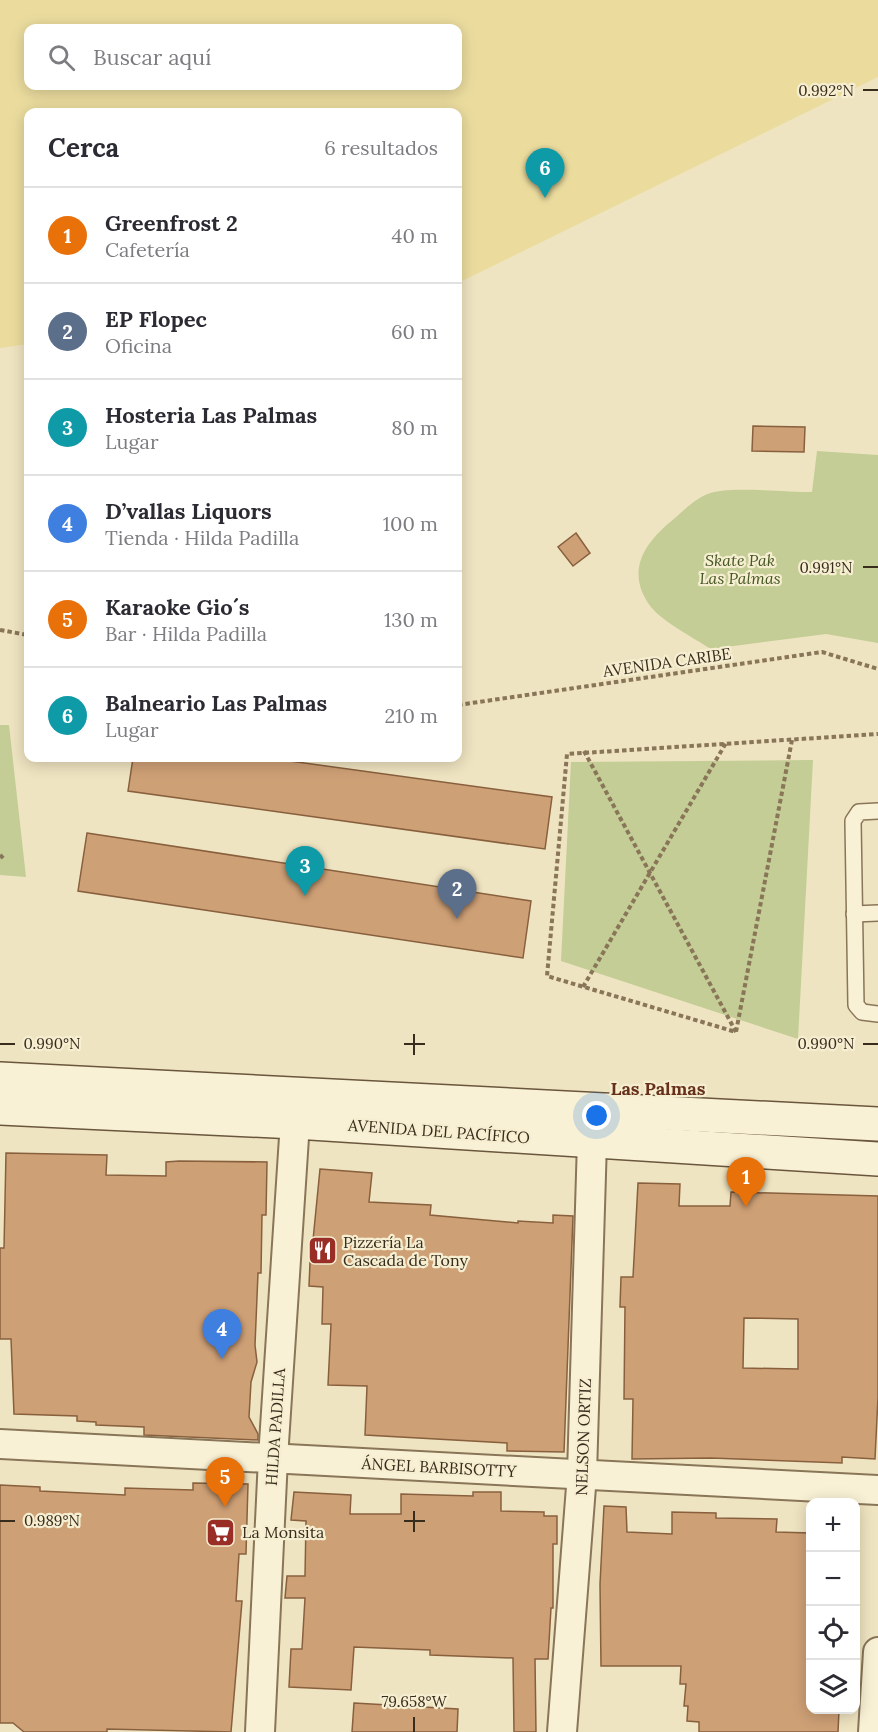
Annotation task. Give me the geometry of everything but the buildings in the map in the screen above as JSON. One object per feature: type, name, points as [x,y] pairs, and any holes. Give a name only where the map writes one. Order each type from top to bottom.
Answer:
[{"type":"main road","name":"AVENIDA DEL PACÍFICO","points":[[0,1080],[878,1124]]},
{"type":"main road","name":"AVENIDA DEL PACÍFICO","points":[[0,1108],[295,1122],[878,1159]]},
{"type":"street","name":"HILDA PADILLA","points":[[260,1732],[273,1458],[295,1122]]},
{"type":"street","name":"NELSON ORTIZ","points":[[562,1732],[582,1474],[592,1140]]},
{"type":"street","name":"ÁNGEL BARBISOTTY","points":[[0,1444],[878,1490]]},
{"type":"street","points":[[873,1732],[878,1652]]},
{"type":"lane","points":[[878,811],[859,812],[853,820],[856,1005],[862,1012],[878,1014]]},
{"type":"lane","points":[[854,914],[878,913]]},
{"type":"path","points":[[0,630],[24,634]]},
{"type":"path","name":"AVENIDA CARIBE","points":[[462,704],[822,652],[878,669]]},
{"type":"path","points":[[736,1032],[547,976],[567,754],[584,751],[878,734]]},
{"type":"path","points":[[736,1032],[792,740]]},
{"type":"path","points":[[583,987],[726,743]]},
{"type":"path","points":[[584,751],[736,1032]]},
{"type":"path","points":[[0,855],[5,860]]},
{"type":"green space","name":"Skate Pak Las Palmas","points":[[817,451],[878,455],[878,643],[826,634],[711,649],[656,613],[643,595],[639,583],[639,572],[640,561],[645,551],[659,532],[696,501],[714,492],[748,490],[812,492]]},
{"type":"green space","points":[[0,725],[9,725],[26,877],[0,875]]},
{"type":"green space","points":[[813,760],[798,1039],[561,961],[571,762]]},
{"type":"sand","points":[[0,0],[878,0],[878,77],[462,281],[462,108],[24,108],[24,345],[0,348]]},
{"type":"place","name":"Balneario Las Palmas","points":[[545,198]]},
{"type":"place","name":"Hosteria Las Palmas","points":[[305,896]]},
{"type":"place","name":"EP Flopec","points":[[457,919]]},
{"type":"place","name":"Greenfrost 2","points":[[746,1207]]},
{"type":"place","name":"Pizzería La Cascada de Tony","points":[[322,1251]]},
{"type":"place","name":"D’vallas Liquors","points":[[222,1359]]},
{"type":"place","name":"Karaoke Gio´s","points":[[225,1507]]},
{"type":"place","name":"La Monsita","points":[[221,1532]]},
{"type":"district","name":"Las Palmas","points":[[658,1088]]}]
